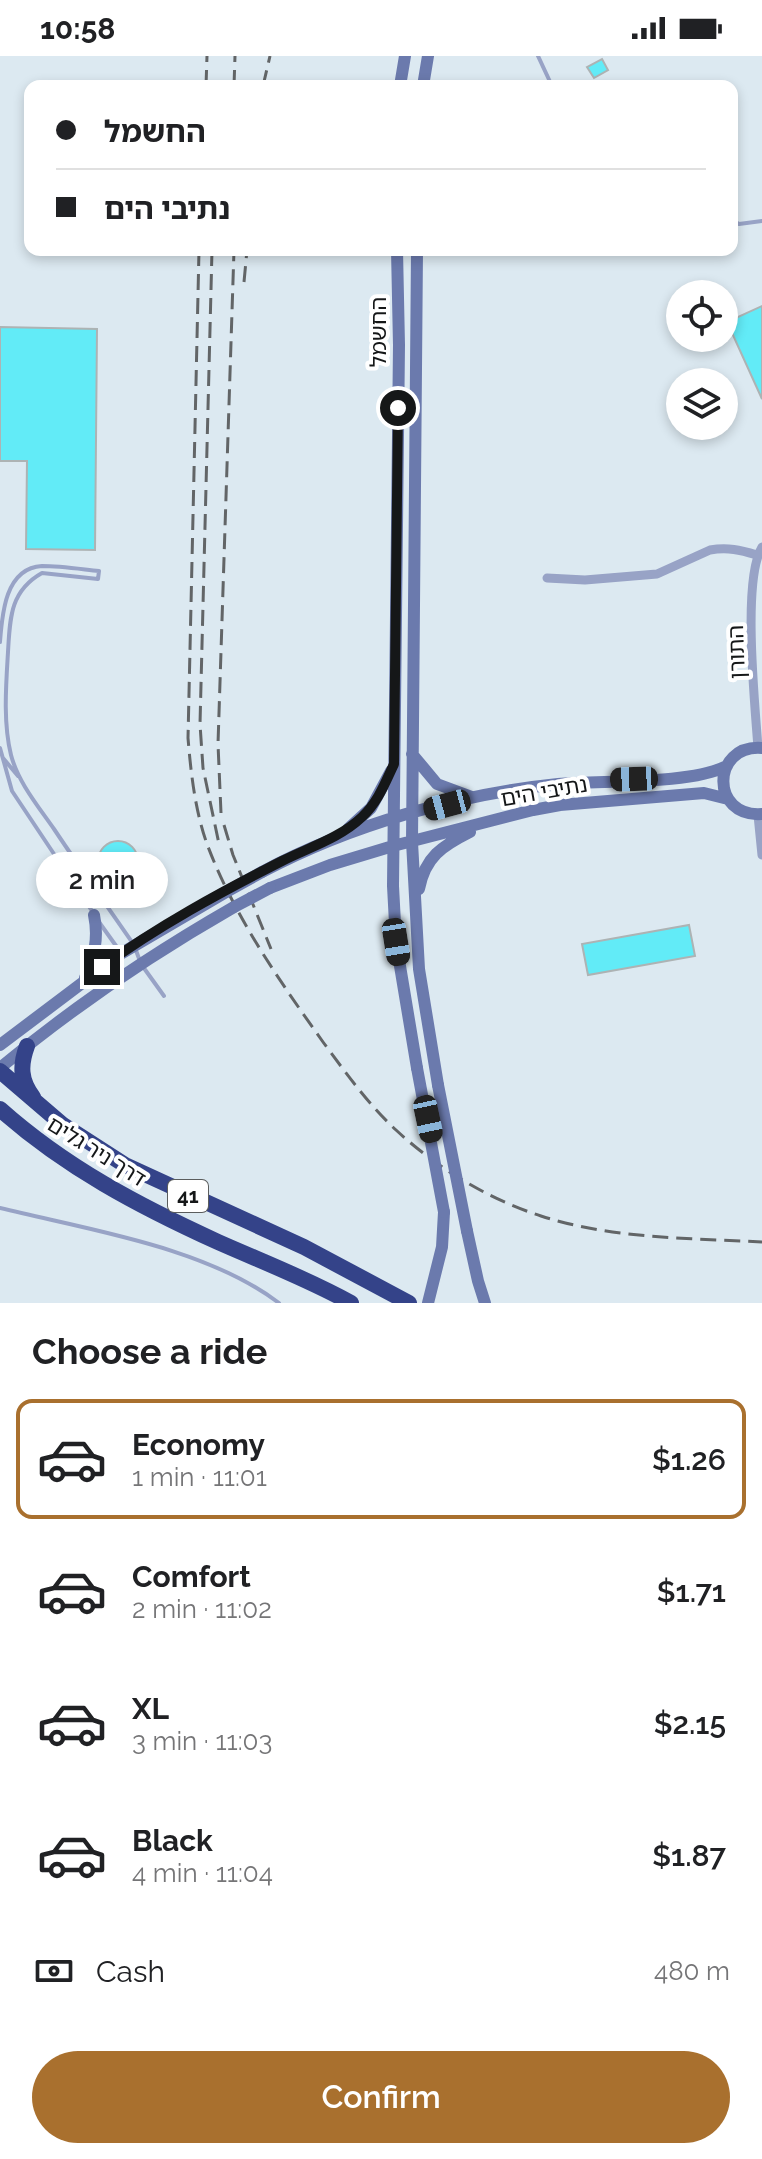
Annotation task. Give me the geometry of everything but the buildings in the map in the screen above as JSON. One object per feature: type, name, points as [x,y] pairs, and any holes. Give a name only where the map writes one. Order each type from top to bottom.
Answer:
[{"type":"highway","points":[[27,1046],[21,1070],[25,1085],[42,1107]]},
{"type":"highway","name":"41","points":[[0,1070],[63,1125],[125,1165],[304,1247],[393,1298],[409,1303]]},
{"type":"highway","name":"דרך ניר גלים","points":[[0,1109],[63,1161],[134,1201],[289,1271],[351,1303]]},
{"type":"highway","points":[[0,1124],[33,1138]]},
{"type":"street","points":[[401,80],[405,56]]},
{"type":"street","points":[[424,80],[428,56]]},
{"type":"street","name":"החשמל","points":[[397,256],[399,345],[393,846],[396,942],[444,1212],[442,1247],[428,1303]]},
{"type":"street","name":"החשמל","points":[[415,912],[412,754],[417,256]]},
{"type":"street","points":[[547,578],[585,580],[657,574],[710,550],[736,548],[759,551]]},
{"type":"street","name":"התורן","points":[[759,551],[753,569],[752,627],[760,748]]},
{"type":"street","name":"נתיבי הים","points":[[0,1045],[134,945],[262,872],[340,835],[475,798],[556,784],[699,775],[727,766],[740,752],[760,748]]},
{"type":"street","points":[[412,754],[437,784],[475,798]]},
{"type":"street","points":[[340,835],[371,808],[394,764]]},
{"type":"street","points":[[727,766],[723,782],[728,799],[741,811],[760,815],[762,855]]},
{"type":"street","name":"נתיבי הים","points":[[0,1070],[27,1046],[141,964],[270,888],[330,865],[393,846],[560,805],[704,793],[728,799]]},
{"type":"street","points":[[485,1303],[467,1231],[438,1085],[421,983],[415,912],[422,873],[436,851],[444,844],[495,820]]},
{"type":"street","points":[[83,981],[96,949],[94,915]]},
{"type":"street","points":[[0,1036],[25,1027]]},
{"type":"lane","points":[[538,56],[549,80]]},
{"type":"lane","points":[[738,223],[762,221]]},
{"type":"lane","points":[[0,642],[5,601],[13,585],[25,574],[39,566],[99,571],[98,579],[42,573],[21,590],[10,610],[8,742],[26,788]]},
{"type":"lane","points":[[0,748],[12,791],[122,953],[141,964]]},
{"type":"lane","points":[[1,755],[134,945],[141,964],[164,996]]},
{"type":"lane","points":[[0,1208],[192,1257],[240,1278],[279,1303]]},
{"type":"shaded area","points":[[0,56],[762,56],[762,1303],[0,1303]]},
{"type":"railway","points":[[206,80],[207,56]]},
{"type":"railway","points":[[234,80],[235,56]]},
{"type":"railway","points":[[264,80],[270,56]]},
{"type":"railway","points":[[199,256],[188,738],[194,792],[203,831],[218,871],[244,922],[290,995],[367,1099],[412,1144],[464,1181],[521,1209],[568,1224],[650,1236],[762,1242]]},
{"type":"railway","points":[[212,256],[200,724],[203,768],[219,844]]},
{"type":"railway","points":[[221,813],[218,744],[234,256]]},
{"type":"railway","points":[[244,282],[246,256]]},
{"type":"railway","points":[[224,825],[271,949]]},
{"type":"route","points":[[102,967],[194,908],[306,849],[340,835],[371,808],[379,796],[394,764],[398,408]]}]
